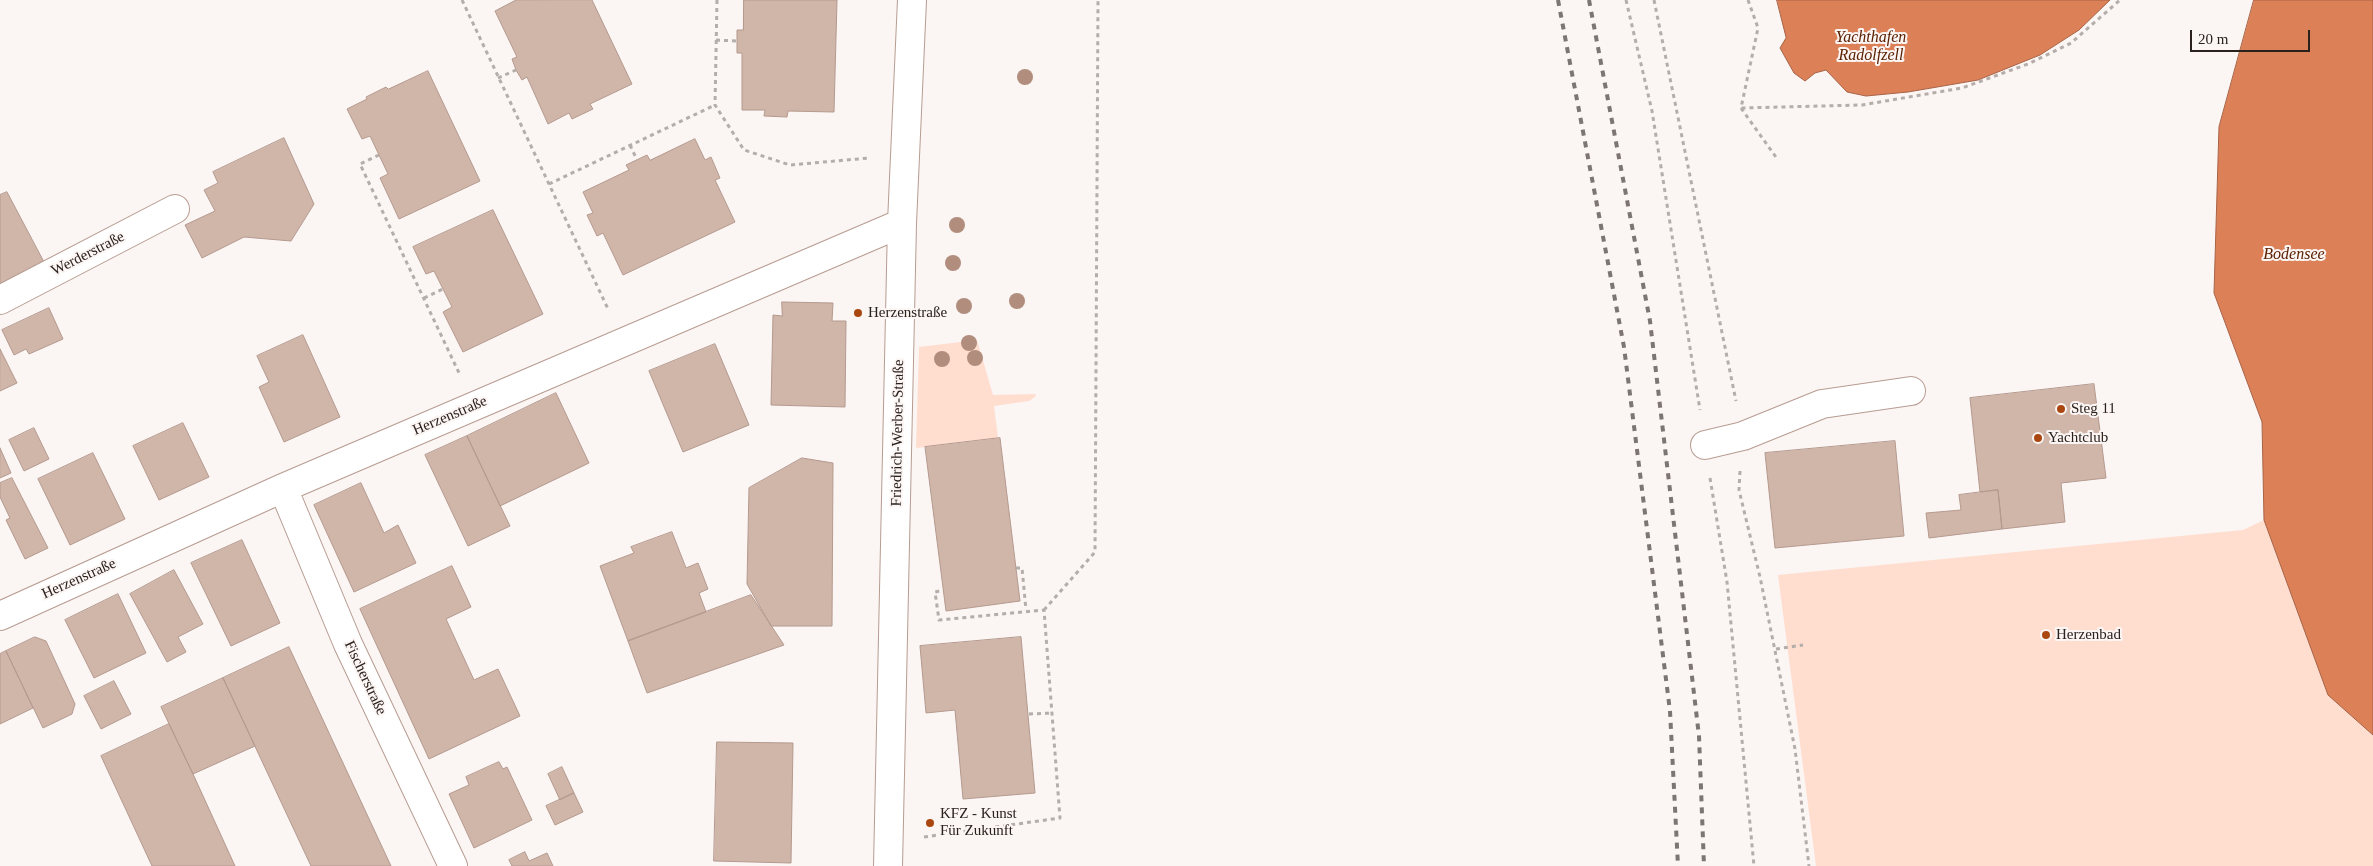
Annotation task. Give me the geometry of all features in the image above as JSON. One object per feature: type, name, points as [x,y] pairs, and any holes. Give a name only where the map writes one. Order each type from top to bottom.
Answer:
[{"type":"street","name":"Friedrich-Werber-Straße","points":[[888,854],[902,223],[912,0]]},
{"type":"street","name":"Werderstraße","points":[[0,300],[176,209]]},
{"type":"street","name":"Herzenstraße","points":[[0,616],[283,488],[902,223]]},
{"type":"street","points":[[1705,445],[1743,436],[1822,404],[1911,391]]},
{"type":"street","name":"Fischerstraße","points":[[283,488],[348,644],[453,866]]},
{"type":"path","points":[[462,0],[624,342]]},
{"type":"path","points":[[717,0],[715,105],[744,150],[790,165],[906,155]]},
{"type":"path","points":[[888,854],[1060,818],[1044,610],[1095,552],[1098,0]]},
{"type":"path","points":[[1626,0],[1652,111],[1727,582],[1754,866]]},
{"type":"path","points":[[1748,0],[1758,28],[1741,108],[1778,160]]},
{"type":"path","points":[[1741,108],[1862,105],[1962,88],[2028,64],[2071,43],[2120,0]]},
{"type":"path","points":[[716,40],[737,41]]},
{"type":"path","points":[[498,78],[516,70]]},
{"type":"path","points":[[549,184],[715,105]]},
{"type":"path","points":[[630,145],[637,160]]},
{"type":"path","points":[[379,155],[360,164],[475,405]]},
{"type":"path","points":[[424,298],[443,289]]},
{"type":"path","points":[[1016,568],[1022,568],[1026,610]]},
{"type":"path","points":[[944,590],[936,592],[939,620],[1026,610],[1044,610]]},
{"type":"path","points":[[1776,649],[1803,645]]},
{"type":"path","points":[[1028,714],[1052,713]]},
{"type":"shaded area","points":[[977,340],[993,395],[1036,394],[1035,397],[1029,401],[994,406],[998,438],[916,448],[919,347]]},
{"type":"shaded area","name":"Herzenbad","points":[[2264,520],[2328,695],[2373,735],[2373,866],[1816,866],[1778,575],[2243,530]]},
{"type":"water","name":"Yachthafen Radolfzell","points":[[1777,0],[2110,0],[2079,30],[2040,55],[1978,80],[1908,92],[1866,96],[1847,92],[1826,70],[1815,73],[1805,81],[1794,73],[1780,48],[1786,38]]},
{"type":"water","name":"Bodensee","points":[[2254,0],[2373,0],[2373,735],[2328,695],[2264,520],[2262,422],[2214,293],[2219,127]]},
{"type":"building","points":[[516,0],[592,0],[632,84],[590,104],[593,109],[572,119],[569,113],[548,124],[527,77],[522,80],[516,70],[512,59],[517,57],[495,11]]},
{"type":"building","points":[[744,0],[837,0],[834,112],[788,111],[787,117],[764,116],[765,110],[742,110],[742,53],[737,53],[737,30],[743,30]]},
{"type":"building","points":[[428,71],[480,181],[399,219],[380,178],[388,174],[370,136],[362,139],[347,109],[386,87],[388,89]]},
{"type":"building","points":[[284,138],[314,204],[291,241],[244,237],[202,258],[185,225],[215,211],[204,190],[218,183],[213,172]]},
{"type":"building","points":[[695,139],[705,160],[711,157],[720,178],[715,180],[735,222],[623,275],[603,233],[597,236],[587,215],[593,213],[583,192],[629,170],[626,165],[647,155],[650,160]]},
{"type":"building","points":[[7,192],[44,262],[0,285],[0,195]]},
{"type":"building","points":[[493,210],[543,314],[463,352],[443,312],[452,307],[434,271],[426,274],[413,247]]},
{"type":"building","points":[[782,302],[833,303],[832,321],[846,321],[845,407],[771,405],[773,315],[782,316]]},
{"type":"building","points":[[49,308],[63,339],[29,354],[26,349],[14,355],[2,330]]},
{"type":"building","points":[[303,335],[340,417],[284,442],[259,387],[269,382],[257,356]]},
{"type":"building","points":[[715,344],[749,425],[683,452],[649,371]]},
{"type":"building","points":[[0,349],[17,383],[0,391]]},
{"type":"building","name":"Yachtclub","points":[[2094,384],[2106,478],[2061,483],[2065,522],[2002,529],[1998,490],[1980,492],[1970,398]]},
{"type":"building","points":[[556,393],[589,463],[500,506],[467,436]]},
{"type":"building","points":[[183,423],[209,477],[159,500],[133,446]]},
{"type":"building","points":[[34,428],[49,459],[24,471],[9,440]]},
{"type":"building","points":[[467,436],[510,526],[468,546],[425,455]]},
{"type":"building","points":[[1000,438],[1020,601],[946,611],[925,447]]},
{"type":"building","points":[[1895,441],[1904,536],[1775,548],[1765,453]]},
{"type":"building","points":[[0,448],[11,473],[0,478]]},
{"type":"building","points":[[93,453],[125,519],[70,545],[38,479]]},
{"type":"building","points":[[802,458],[833,463],[832,626],[771,626],[747,584],[749,488]]},
{"type":"building","points":[[12,478],[48,548],[25,559],[6,520],[10,518],[0,497],[0,483]]},
{"type":"building","points":[[361,483],[384,533],[398,525],[416,563],[354,592],[314,505]]},
{"type":"building","points":[[1998,490],[2002,529],[1929,538],[1926,513],[1961,510],[1959,495]]},
{"type":"building","points":[[672,532],[686,568],[698,563],[708,589],[699,593],[706,612],[628,641],[600,566],[634,553],[631,547]]},
{"type":"building","points":[[242,540],[280,623],[231,646],[191,563]]},
{"type":"building","points":[[452,566],[471,607],[446,619],[474,680],[498,669],[520,716],[429,759],[360,609]]},
{"type":"building","points":[[174,570],[203,624],[178,637],[186,652],[167,662],[130,594]]},
{"type":"building","points":[[118,594],[146,653],[94,678],[65,620]]},
{"type":"building","points":[[751,595],[784,645],[647,693],[628,641]]},
{"type":"building","points":[[35,637],[46,641],[75,704],[72,714],[43,728],[6,651]]},
{"type":"building","points":[[1021,637],[1035,793],[963,799],[955,710],[926,713],[920,646]]},
{"type":"building","points":[[289,647],[391,866],[311,866],[223,678]]},
{"type":"building","points":[[6,651],[33,708],[0,724],[0,654]]},
{"type":"building","points":[[223,678],[255,746],[193,774],[161,707]]},
{"type":"building","points":[[114,681],[131,714],[101,729],[84,696]]},
{"type":"building","points":[[169,724],[235,866],[152,866],[101,756]]},
{"type":"building","points":[[717,742],[793,743],[791,863],[714,861]]},
{"type":"building","points":[[499,762],[503,769],[507,767],[532,820],[474,848],[449,794],[469,785],[466,777]]},
{"type":"building","points":[[562,767],[574,793],[560,800],[548,774]]},
{"type":"building","points":[[574,793],[583,812],[555,825],[546,806]]},
{"type":"building","points":[[525,852],[529,861],[547,853],[553,866],[512,866],[509,860]]},
{"type":"railway","points":[[1558,0],[1624,347],[1670,711],[1678,866]]},
{"type":"railway","points":[[1589,0],[1650,321],[1699,736],[1704,866]]},
{"type":"place","name":"Herzenstraße","points":[[858,313]]},
{"type":"place","name":"Steg 11","points":[[2061,409]]},
{"type":"place","name":"Yachtclub","points":[[2038,438]]},
{"type":"place","name":"Herzenbad","points":[[2046,635]]},
{"type":"place","name":"KFZ - Kunst Für Zukunft","points":[[930,823]]}]
